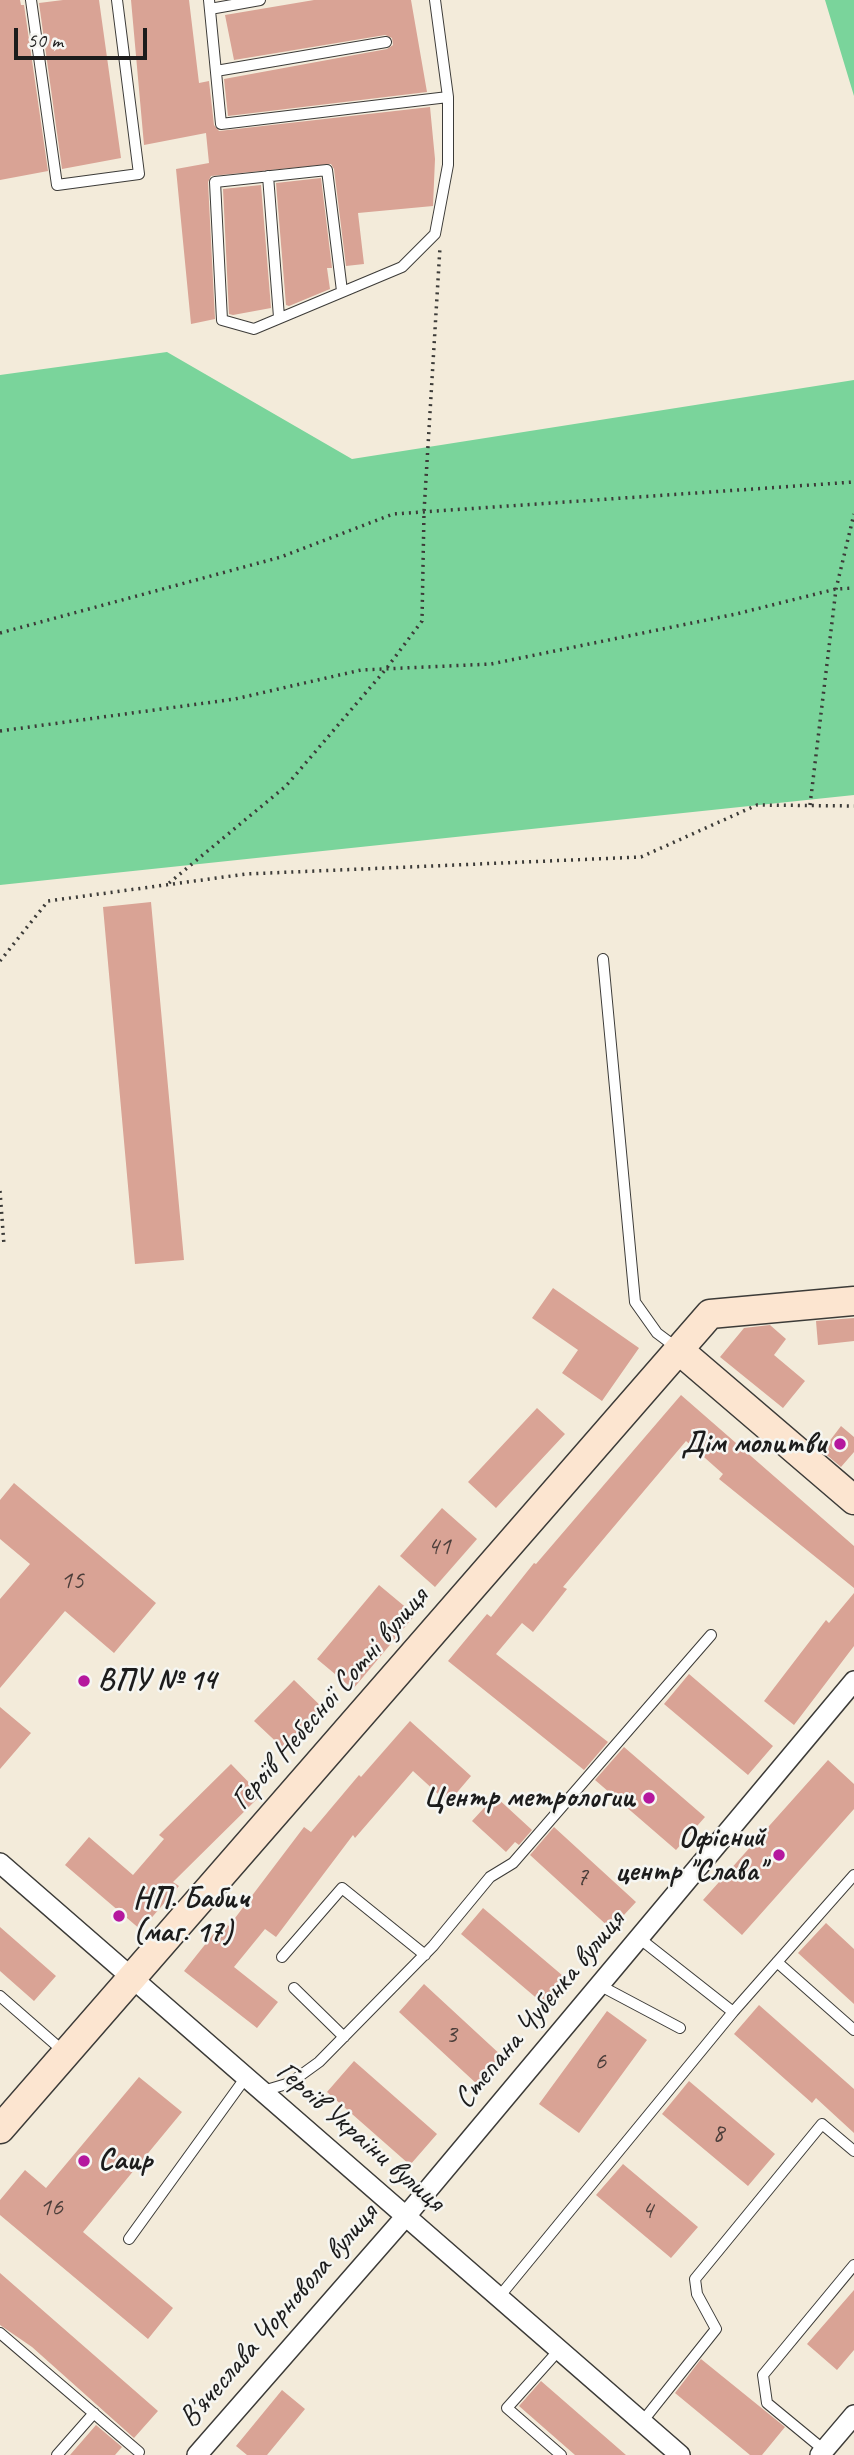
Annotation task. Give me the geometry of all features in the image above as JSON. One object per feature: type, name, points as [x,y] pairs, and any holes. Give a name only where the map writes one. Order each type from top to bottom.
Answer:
[{"type":"street","name":"Героїв Небесної Сотні вулиця","points":[[0,2129],[710,1314],[854,1301]]},
{"type":"street","points":[[680,1351],[854,1500]]},
{"type":"street","name":"Степана Чубенка вулиця","points":[[406,2216],[854,1681]]},
{"type":"street","name":"Героїв України вулиця","points":[[0,1863],[680,2455]]},
{"type":"street","name":"В'ячеслава Чорновола вулиця","points":[[197,2455],[406,2216]]},
{"type":"street","points":[[822,2453],[854,2415]]},
{"type":"lane","points":[[31,0],[57,185],[139,174],[117,0]]},
{"type":"lane","points":[[260,0],[210,5],[221,124],[448,97]]},
{"type":"lane","points":[[342,291],[327,170],[215,182],[222,320],[254,329],[402,267],[435,234],[448,165],[448,97],[435,0]]},
{"type":"lane","points":[[216,71],[386,43]]},
{"type":"lane","points":[[268,176],[279,317]]},
{"type":"lane","points":[[603,959],[635,1302],[657,1333],[680,1351]]},
{"type":"lane","points":[[263,2091],[290,2083],[319,2062],[425,1955],[490,1877],[513,1863],[711,1635]]},
{"type":"lane","points":[[499,2297],[733,2012],[854,1875]]},
{"type":"lane","points":[[282,1957],[342,1888],[425,1955]]},
{"type":"lane","points":[[639,1938],[733,2012]]},
{"type":"lane","points":[[778,1962],[854,2030]]},
{"type":"lane","points":[[599,1985],[680,2028]]},
{"type":"lane","points":[[294,1987],[344,2037]]},
{"type":"lane","points":[[0,1996],[65,2053]]},
{"type":"lane","points":[[129,2239],[246,2077]]},
{"type":"lane","points":[[642,2422],[716,2329],[696,2294],[695,2279],[822,2124],[854,2151]]},
{"type":"lane","points":[[822,2453],[767,2403],[763,2375],[854,2265]]},
{"type":"lane","points":[[0,2333],[139,2452]]},
{"type":"lane","points":[[559,2350],[507,2408],[561,2455]]},
{"type":"lane","points":[[57,2455],[93,2413]]},
{"type":"path","points":[[167,885],[286,786],[386,669],[422,621],[425,512],[441,234]]},
{"type":"path","points":[[0,633],[281,557],[393,514],[854,482]]},
{"type":"path","points":[[810,805],[836,589],[854,514]]},
{"type":"path","points":[[0,731],[235,698],[361,670],[491,664],[736,614],[836,589],[854,588]]},
{"type":"path","points":[[0,961],[48,901],[246,874],[641,858],[757,805],[854,806]]},
{"type":"path","points":[[0,1191],[4,1245]]},
{"type":"green space","points":[[825,0],[854,0],[854,96]]},
{"type":"green space","points":[[167,352],[352,459],[854,380],[854,795],[0,885],[0,375]]},
{"type":"building","points":[[0,0],[20,0],[21,5],[24,5],[48,171],[0,180]]},
{"type":"building","points":[[99,0],[121,158],[62,169],[39,3]]},
{"type":"building","points":[[131,0],[189,0],[199,83],[209,81],[214,125],[219,131],[430,107],[435,159],[433,206],[358,213],[364,264],[346,266],[334,169],[331,164],[211,176],[208,182],[215,319],[191,324],[176,169],[209,163],[206,133],[144,145]]},
{"type":"building","points":[[314,0],[411,0],[427,92],[228,116],[224,79],[387,49],[393,45],[392,38],[385,35],[234,60],[225,15]]},
{"type":"building","points":[[321,178],[332,268],[327,268],[330,289],[289,306],[286,305],[276,183]]},
{"type":"building","points":[[261,185],[271,308],[233,315],[229,314],[223,189]]},
{"type":"building","points":[[151,902],[184,1260],[135,1264],[103,907]]},
{"type":"building","points":[[553,1288],[639,1348],[602,1401],[562,1373],[578,1350],[532,1318]]},
{"type":"building","points":[[854,1318],[854,1341],[818,1345],[816,1321]]},
{"type":"building","points":[[770,1325],[786,1339],[774,1355],[805,1381],[783,1408],[720,1357],[744,1328]]},
{"type":"building","points":[[681,1395],[854,1546],[854,1588],[719,1479],[723,1474],[686,1441],[563,1587],[567,1589],[533,1632],[522,1623],[496,1654],[608,1742],[584,1770],[448,1661],[487,1614],[491,1617],[534,1563],[536,1564]]},
{"type":"building","points":[[537,1408],[565,1434],[496,1508],[468,1482]]},
{"type":"building","name":"Дім молитви","points":[[841,1426],[854,1437],[854,1452],[841,1467],[822,1451]]},
{"type":"building","points":[[14,1483],[156,1603],[114,1653],[65,1611],[0,1688],[0,1599],[30,1564],[0,1539],[0,1500]]},
{"type":"building","points":[[442,1508],[477,1539],[435,1587],[400,1556]]},
{"type":"building","points":[[379,1585],[415,1615],[353,1689],[317,1659]]},
{"type":"building","points":[[854,1593],[854,1646],[794,1725],[764,1701],[826,1620],[829,1623]]},
{"type":"building","points":[[689,1674],[773,1746],[748,1775],[664,1704]]},
{"type":"building","points":[[294,1680],[325,1710],[286,1751],[254,1721]]},
{"type":"building","points":[[0,1707],[31,1733],[0,1769]]},
{"type":"building","points":[[410,1721],[471,1776],[448,1803],[413,1771],[355,1838],[353,1835],[276,1937],[265,1929],[234,1967],[278,2002],[257,2028],[184,1971],[223,1922],[229,1926],[304,1827],[311,1832],[359,1775],[361,1777]]},
{"type":"building","name":"Центр метрологии","points":[[624,1747],[705,1817],[676,1850],[595,1780]]},
{"type":"building","name":"Офісний центр \"Слава\"","points":[[828,1760],[854,1784],[854,1809],[742,1935],[703,1900]]},
{"type":"building","points":[[231,1764],[261,1795],[173,1882],[179,1886],[141,1930],[65,1865],[89,1837],[133,1875],[164,1839],[159,1835]]},
{"type":"building","points":[[495,1796],[532,1830],[519,1845],[515,1842],[506,1852],[472,1821]]},
{"type":"building","points":[[554,1827],[636,1902],[611,1929],[530,1855]]},
{"type":"building","points":[[483,1908],[569,1981],[547,2007],[461,1934]]},
{"type":"building","points":[[826,1923],[854,1949],[854,2004],[798,1953]]},
{"type":"building","points":[[0,1927],[56,1976],[34,2001],[0,1971]]},
{"type":"building","points":[[424,1984],[503,2057],[478,2085],[399,2012]]},
{"type":"building","points":[[759,2005],[854,2089],[854,2133],[816,2098],[812,2103],[734,2034]]},
{"type":"building","points":[[607,2011],[647,2040],[579,2133],[539,2104]]},
{"type":"building","points":[[354,2061],[437,2134],[410,2165],[327,2092]]},
{"type":"building","points":[[139,2077],[182,2112],[83,2232],[173,2308],[148,2339],[0,2215],[0,2200],[25,2170],[46,2188]]},
{"type":"building","points":[[689,2081],[775,2154],[748,2186],[662,2114]]},
{"type":"building","points":[[623,2164],[698,2227],[671,2258],[596,2195]]},
{"type":"building","points":[[0,2273],[158,2411],[134,2438],[32,2347],[0,2325]]},
{"type":"building","points":[[854,2290],[854,2350],[837,2370],[807,2344]]},
{"type":"building","points":[[701,2359],[785,2427],[762,2455],[750,2455],[675,2393]]},
{"type":"building","points":[[541,2381],[626,2455],[575,2455],[519,2406]]},
{"type":"building","points":[[282,2390],[305,2409],[267,2455],[247,2455],[236,2446]]},
{"type":"building","points":[[96,2425],[122,2447],[115,2455],[70,2455]]},
{"type":"place","name":"Дім молитви","points":[[840,1444]]},
{"type":"place","name":"ВПУ № 14","points":[[84,1681]]},
{"type":"place","name":"Центр метрологии","points":[[649,1798]]},
{"type":"place","name":"Офісний центр \"Слава\"","points":[[779,1855]]},
{"type":"place","name":"НП. Бабич (маг. 17)","points":[[119,1916]]},
{"type":"place","name":"Саир","points":[[84,2161]]}]
